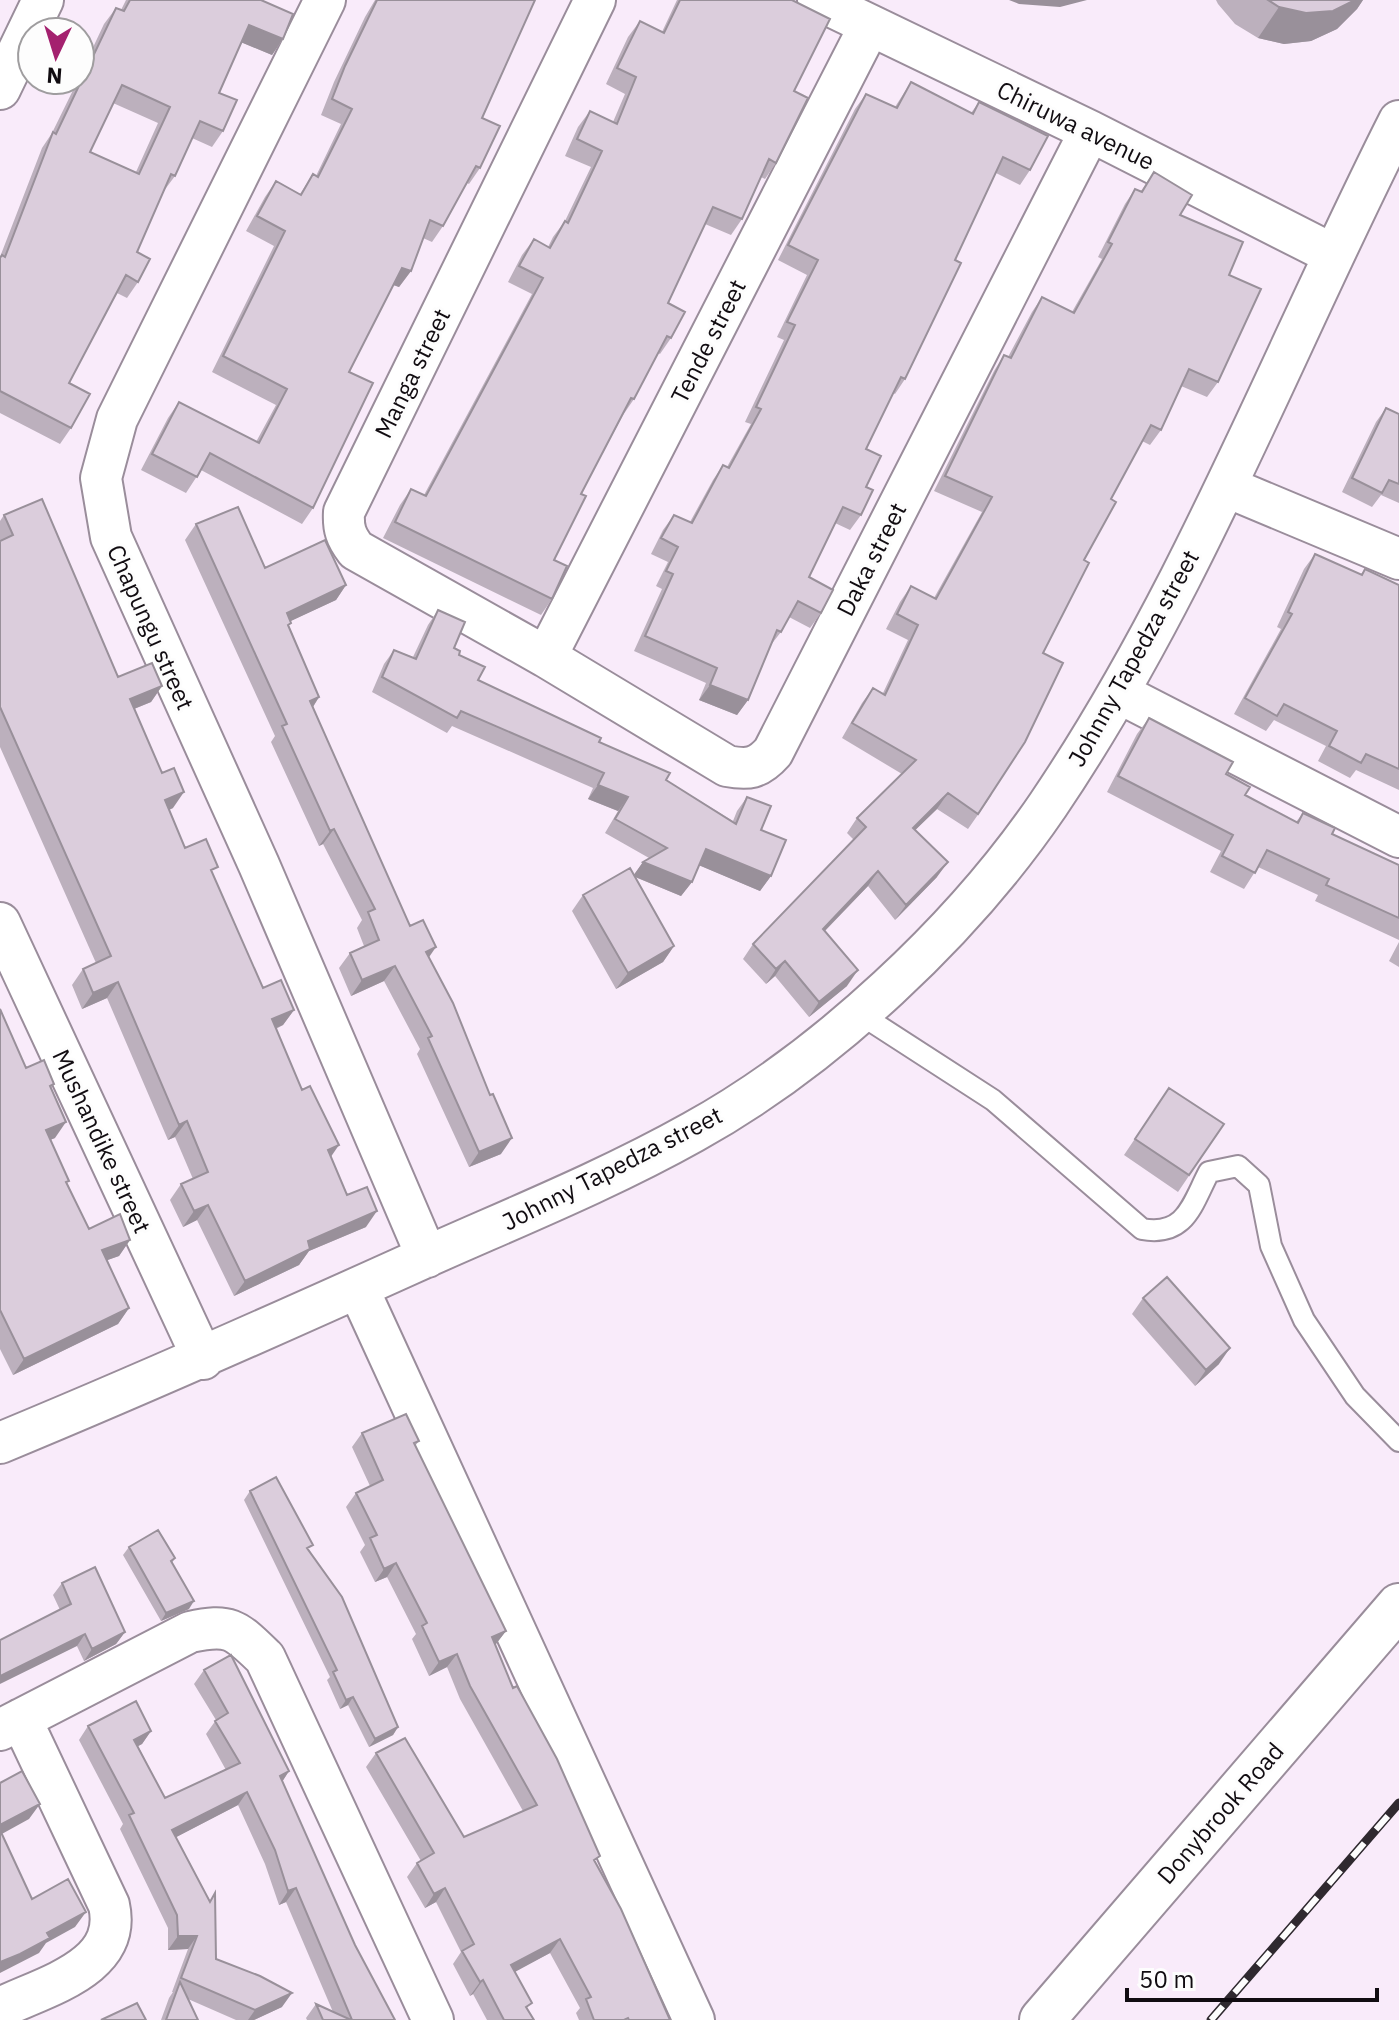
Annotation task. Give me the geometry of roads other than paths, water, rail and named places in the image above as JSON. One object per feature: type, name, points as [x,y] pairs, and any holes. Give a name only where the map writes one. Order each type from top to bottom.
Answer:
[{"type":"street","points":[[0,89],[43,0]]},
{"type":"street","name":"Chapungu street","points":[[325,0],[117,419],[101,478],[111,537],[259,865],[427,1257]]},
{"type":"street","name":"Manga street","points":[[546,657],[356,550],[346,537],[344,512],[595,0]]},
{"type":"street","name":"Chiruwa avenue","points":[[818,0],[1090,131],[1332,254]]},
{"type":"street","name":"Tende street","points":[[546,657],[870,25]]},
{"type":"street","name":"Johnny Tapedza street","points":[[0,1443],[203,1359],[693,1132],[774,1082],[860,1014],[986,883],[1045,810],[1119,693],[1227,487],[1332,254],[1399,121]]},
{"type":"street","name":"Daka street","points":[[546,657],[727,766],[746,769],[762,765],[773,752],[1090,131]]},
{"type":"street","points":[[1227,487],[1399,559]]},
{"type":"street","points":[[1119,693],[1399,837]]},
{"type":"street","name":"Mushandike street","points":[[0,923],[203,1359]]},
{"type":"street","points":[[358,1288],[694,2020]]},
{"type":"street","name":"Donybrook Road","points":[[1042,2020],[1399,1606]]},
{"type":"street","points":[[0,2008],[84,1968],[99,1956],[113,1923],[109,1905],[10,1724],[190,1632],[215,1627],[236,1630],[265,1658],[433,2020]]},
{"type":"lane","points":[[860,1014],[993,1100],[1142,1229],[1160,1232],[1183,1221],[1209,1172],[1238,1166],[1259,1185],[1271,1246],[1304,1320],[1355,1396],[1399,1441]]},
{"type":"railway","points":[[1211,2020],[1399,1803]]}]
